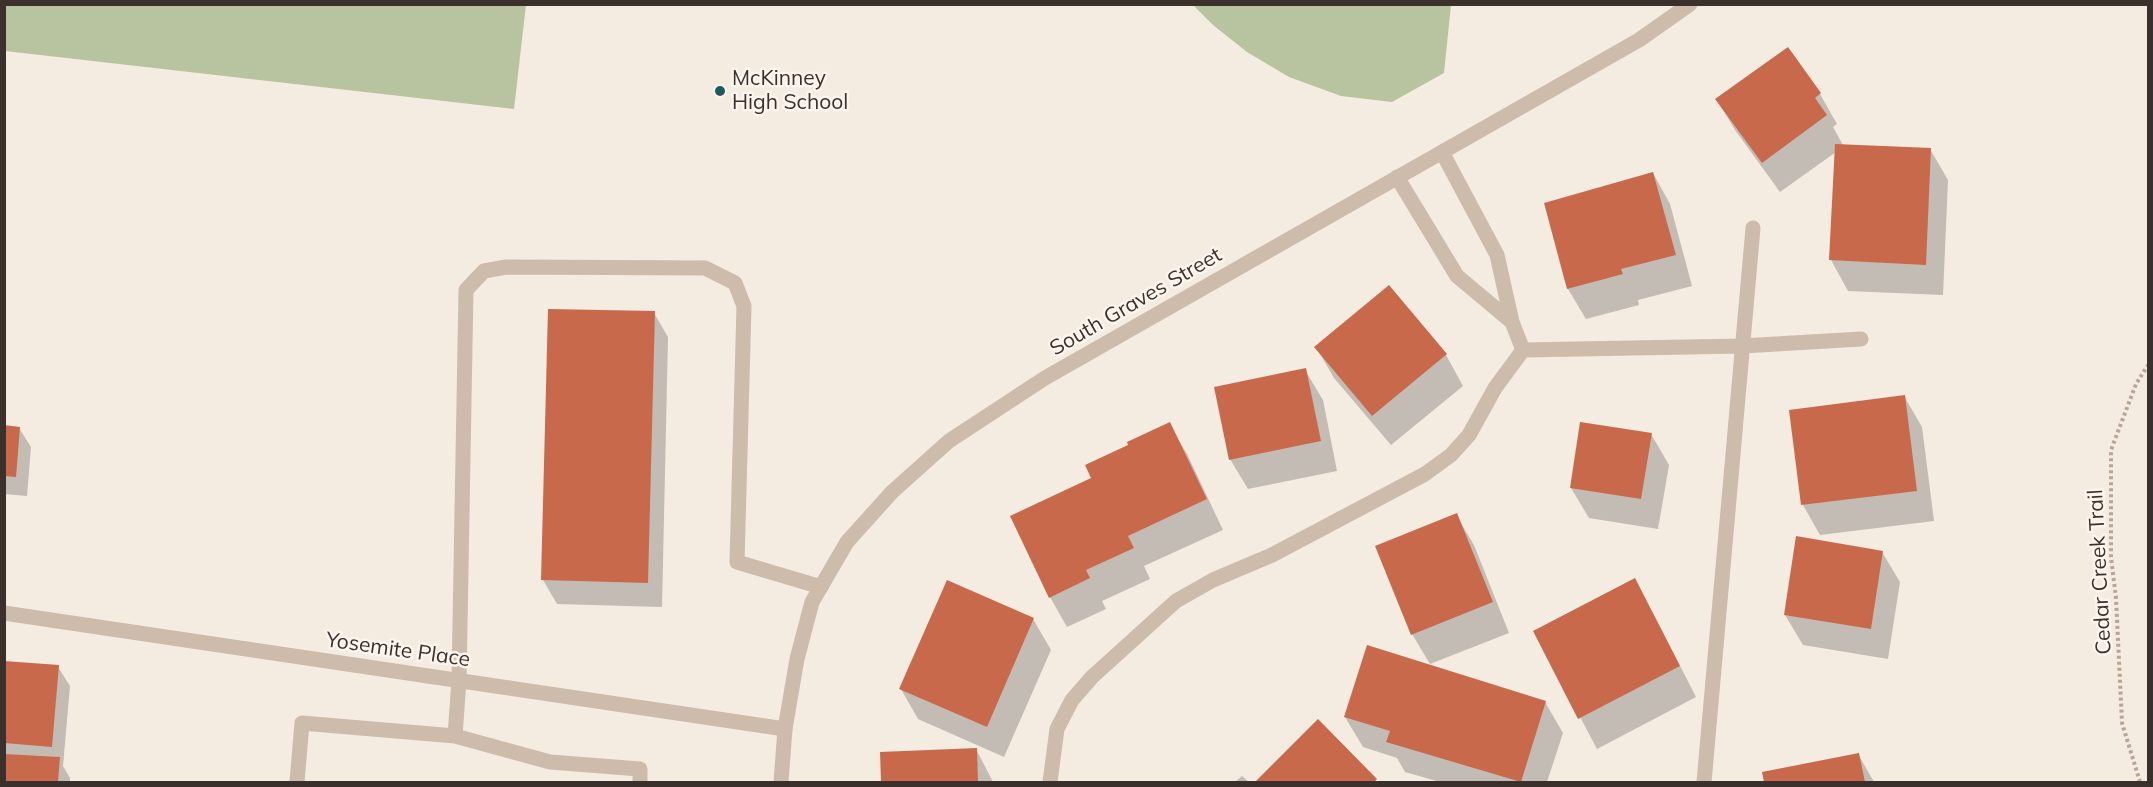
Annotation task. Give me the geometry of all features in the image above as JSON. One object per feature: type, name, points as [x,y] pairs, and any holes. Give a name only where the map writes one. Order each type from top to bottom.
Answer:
[{"type":"street","name":"South Graves Street","points":[[782,783],[785,729],[797,659],[813,602],[847,542],[892,492],[949,441],[1045,378],[1638,40],[1690,4]]},
{"type":"street","points":[[1442,152],[1497,255],[1512,322],[1523,350]]},
{"type":"street","points":[[1397,177],[1457,276],[1512,322]]},
{"type":"street","points":[[1704,783],[1753,228]]},
{"type":"street","points":[[455,736],[459,680],[466,290],[484,271],[506,267],[705,268],[735,283],[744,306],[737,562],[821,587]]},
{"type":"street","points":[[1523,350],[1742,346],[1861,339]]},
{"type":"street","points":[[1050,783],[1057,729],[1072,700],[1092,677],[1176,602],[1213,580],[1272,555],[1344,518],[1425,474],[1451,455],[1469,435],[1495,388],[1523,350]]},
{"type":"street","name":"Yosemite Place","points":[[4,613],[785,729]]},
{"type":"street","points":[[297,783],[302,723],[455,736],[550,762],[640,769],[640,783]]},
{"type":"path","name":"Cedar Creek Trail","points":[[2140,783],[2122,723],[2116,598],[2111,557],[2111,450],[2136,384],[2148,365]]},
{"type":"green space","points":[[5,4],[526,5],[514,109],[5,51]]},
{"type":"green space","points":[[1193,5],[1451,5],[1444,73],[1392,102],[1341,96],[1289,77],[1247,52],[1213,25]]},
{"type":"building","points":[[1788,47],[1821,93],[1815,98],[1827,115],[1762,163],[1715,99]]},
{"type":"building","points":[[1835,144],[1931,148],[1926,265],[1829,260]]},
{"type":"building","points":[[1653,172],[1676,255],[1621,269],[1623,274],[1567,289],[1544,203]]},
{"type":"building","points":[[1389,285],[1447,354],[1372,416],[1314,347]]},
{"type":"building","points":[[548,309],[655,311],[648,583],[541,580]]},
{"type":"building","points":[[1306,368],[1321,441],[1229,460],[1214,387]]},
{"type":"building","points":[[1905,395],[1917,491],[1801,505],[1789,410]]},
{"type":"building","points":[[1170,422],[1207,499],[1128,536],[1134,548],[1086,570],[1090,578],[1049,598],[1010,516],[1091,478],[1085,465]]},
{"type":"building","points":[[1580,422],[1652,433],[1641,499],[1570,488]]},
{"type":"building","points":[[4,425],[20,427],[16,477],[4,476]]},
{"type":"building","points":[[1457,513],[1493,602],[1411,635],[1375,546]]},
{"type":"building","points":[[1796,536],[1883,551],[1871,629],[1784,615]]},
{"type":"building","points":[[1635,578],[1680,666],[1578,719],[1533,631]]},
{"type":"building","points":[[947,580],[1034,618],[987,727],[899,689]]},
{"type":"building","points":[[1367,645],[1546,701],[1521,782],[1386,742],[1390,731],[1344,717]]},
{"type":"building","points":[[4,661],[59,665],[52,747],[4,743]]},
{"type":"building","points":[[1318,719],[1377,779],[1374,782],[1255,782]]},
{"type":"building","points":[[977,748],[978,782],[881,782],[880,752]]},
{"type":"building","points":[[1859,753],[1865,782],[1764,782],[1762,772]]},
{"type":"building","points":[[4,754],[60,757],[58,782],[4,782]]},
{"type":"place","name":"McKinney High School","points":[[720,91]]}]
